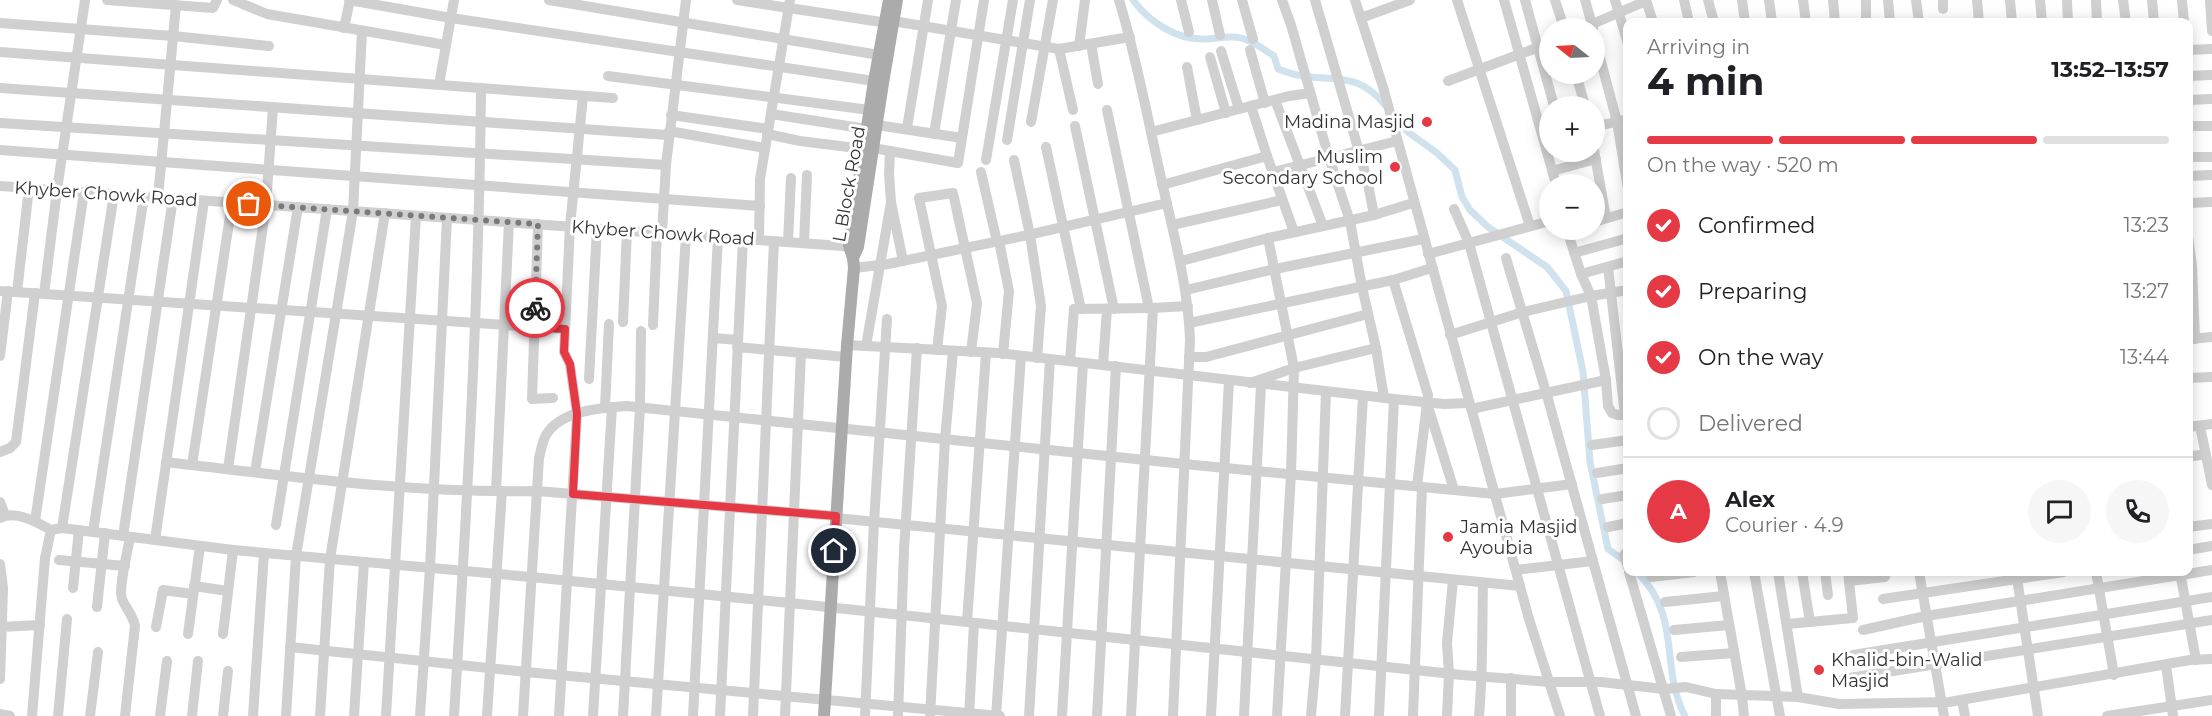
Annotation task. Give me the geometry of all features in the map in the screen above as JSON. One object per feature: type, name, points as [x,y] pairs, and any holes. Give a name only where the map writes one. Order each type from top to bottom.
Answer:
[{"type":"main road","name":"L Block Road","points":[[824,716],[853,255],[889,22],[889,0]]},
{"type":"main road","name":"L Block Road","points":[[872,127],[870,110],[879,55],[897,0]]},
{"type":"street","points":[[0,452],[10,448],[16,442],[85,0]]},
{"type":"street","points":[[107,0],[213,8],[217,0]]},
{"type":"street","points":[[233,0],[267,14],[446,45]]},
{"type":"street","points":[[344,27],[350,0],[451,18],[874,81]]},
{"type":"street","points":[[439,85],[454,0]]},
{"type":"street","points":[[653,325],[669,133],[686,0]]},
{"type":"street","points":[[737,0],[789,4],[1059,49],[1130,37]]},
{"type":"street","points":[[907,128],[928,0]]},
{"type":"street","points":[[934,134],[956,0]]},
{"type":"street","points":[[671,115],[768,131],[800,141],[890,151],[958,163],[984,0]]},
{"type":"street","points":[[986,160],[1013,0]]},
{"type":"street","points":[[1007,140],[1030,0]]},
{"type":"street","points":[[1031,122],[1053,0]]},
{"type":"street","points":[[1085,0],[1085,45],[1098,84]]},
{"type":"street","points":[[1119,0],[1130,37],[1181,261],[1188,306],[1189,357],[1173,716]]},
{"type":"street","points":[[1181,0],[1189,32]]},
{"type":"street","points":[[1212,0],[1220,35]]},
{"type":"street","points":[[1242,0],[1252,44],[1270,101],[1323,226]]},
{"type":"street","points":[[1282,0],[1292,25],[1329,158],[1350,221],[1362,287],[1389,399],[1390,484],[1379,716]]},
{"type":"street","points":[[1315,0],[1367,179],[1374,215]]},
{"type":"street","points":[[1355,0],[1383,87],[1520,586],[1560,716]]},
{"type":"street","points":[[1361,18],[1391,3],[1410,0]]},
{"type":"street","points":[[1457,0],[1530,226]]},
{"type":"street","points":[[1504,0],[1539,113]]},
{"type":"street","points":[[1525,0],[1539,32]]},
{"type":"street","points":[[1555,0],[1561,18]]},
{"type":"street","points":[[1585,0],[1589,18]]},
{"type":"street","points":[[1615,0],[1623,27]]},
{"type":"street","points":[[1684,0],[1688,18]]},
{"type":"street","points":[[1708,0],[1713,18]]},
{"type":"street","points":[[1742,0],[1744,18]]},
{"type":"street","points":[[1769,0],[1771,18]]},
{"type":"street","points":[[1803,0],[1805,18]]},
{"type":"street","points":[[1833,0],[1835,18]]},
{"type":"street","points":[[1866,0],[1866,18]]},
{"type":"street","points":[[1888,0],[1890,18]]},
{"type":"street","points":[[1916,0],[1918,18]]},
{"type":"street","points":[[1977,0],[1979,18]]},
{"type":"street","points":[[2010,0],[2012,18]]},
{"type":"street","points":[[2040,0],[2042,18]]},
{"type":"street","points":[[2067,0],[2068,18]]},
{"type":"street","points":[[2096,0],[2097,18]]},
{"type":"street","points":[[2123,0],[2125,18]]},
{"type":"street","points":[[2152,0],[2154,18]]},
{"type":"street","points":[[2182,0],[2184,18]]},
{"type":"street","points":[[2210,0],[2212,31]]},
{"type":"street","points":[[556,1],[879,55]]},
{"type":"street","points":[[1605,21],[1646,1],[1652,18]]},
{"type":"street","points":[[759,240],[760,179],[789,4]]},
{"type":"street","points":[[158,197],[176,5]]},
{"type":"street","points":[[0,23],[269,46]]},
{"type":"street","points":[[286,716],[296,556],[353,211],[362,31]]},
{"type":"street","points":[[1448,81],[1539,47]]},
{"type":"street","points":[[1059,49],[1073,110]]},
{"type":"street","points":[[2193,50],[2212,50]]},
{"type":"street","points":[[1221,51],[1239,109]]},
{"type":"street","points":[[0,52],[613,98]]},
{"type":"street","points":[[1210,57],[1226,113]]},
{"type":"street","points":[[1187,67],[1197,120]]},
{"type":"street","points":[[1605,70],[1622,120],[1605,124]]},
{"type":"street","points":[[2193,75],[2212,75]]},
{"type":"street","points":[[608,76],[870,110]]},
{"type":"street","points":[[0,87],[358,114],[669,133],[765,148]]},
{"type":"street","points":[[454,716],[479,220],[481,88]]},
{"type":"street","points":[[1151,132],[1309,89]]},
{"type":"street","points":[[559,716],[577,414],[570,364],[564,352],[570,226],[583,96]]},
{"type":"street","points":[[2193,100],[2212,99]]},
{"type":"street","points":[[1251,106],[1294,232]]},
{"type":"street","points":[[228,469],[266,205],[273,107]]},
{"type":"street","points":[[1107,110],[1151,308],[1150,370],[1131,716]]},
{"type":"street","points":[[771,114],[872,127],[907,128],[962,138]]},
{"type":"street","points":[[0,123],[666,165]]},
{"type":"street","points":[[1075,126],[1111,309],[1103,365]]},
{"type":"street","points":[[2193,126],[2212,126]]},
{"type":"street","points":[[1272,172],[1396,141]]},
{"type":"street","points":[[1047,147],[1081,309]]},
{"type":"street","points":[[0,150],[760,206]]},
{"type":"street","points":[[890,151],[891,202],[903,261]]},
{"type":"street","points":[[1162,184],[1267,156]]},
{"type":"street","points":[[2193,157],[2212,157]]},
{"type":"street","points":[[1014,160],[1030,235],[1041,306],[1037,358]]},
{"type":"street","points":[[1551,162],[1553,174]]},
{"type":"street","points":[[1552,171],[1575,162]]},
{"type":"street","points":[[981,172],[1009,291],[1003,354]]},
{"type":"street","points":[[804,243],[807,175]]},
{"type":"street","points":[[2193,176],[2212,175]]},
{"type":"street","points":[[788,242],[791,177]]},
{"type":"street","name":"Khyber Chowk Road","points":[[0,186],[804,243],[853,255],[881,265],[998,242],[1167,203]]},
{"type":"street","points":[[0,356],[8,291],[29,188]]},
{"type":"street","points":[[35,521],[84,192]]},
{"type":"street","points":[[937,350],[942,306],[919,198],[952,193],[977,303],[971,352]]},
{"type":"street","points":[[62,528],[114,194]]},
{"type":"street","points":[[97,607],[102,564],[99,532],[144,196]]},
{"type":"street","points":[[125,716],[135,626],[121,596],[126,536],[173,198]]},
{"type":"street","points":[[1172,225],[1282,200]]},
{"type":"street","points":[[155,540],[204,201]]},
{"type":"street","points":[[866,346],[891,202]]},
{"type":"street","points":[[2193,203],[2212,202]]},
{"type":"street","points":[[192,465],[232,203]]},
{"type":"street","points":[[1181,261],[1268,238],[1374,215],[1413,203]]},
{"type":"street","points":[[255,472],[298,207]]},
{"type":"street","points":[[276,525],[327,209]]},
{"type":"street","points":[[1454,209],[1469,243],[1600,716]]},
{"type":"street","points":[[320,716],[330,559],[385,213]]},
{"type":"street","points":[[1605,215],[1606,219],[1623,214]]},
{"type":"street","points":[[386,716],[416,216]]},
{"type":"street","points":[[420,716],[430,568],[447,218]]},
{"type":"street","points":[[487,716],[497,574],[509,222]]},
{"type":"street","points":[[538,224],[532,399],[553,398]]},
{"type":"street","points":[[1428,254],[1539,224]]},
{"type":"street","points":[[589,379],[597,228]]},
{"type":"street","points":[[623,322],[627,230]]},
{"type":"street","points":[[656,716],[673,411],[686,235]]},
{"type":"street","points":[[693,716],[718,237]]},
{"type":"street","points":[[1268,238],[1294,368],[1287,564],[1277,716]]},
{"type":"street","points":[[720,716],[743,239]]},
{"type":"street","points":[[1186,291],[1275,269],[1424,239]]},
{"type":"street","points":[[1574,252],[1623,239]]},
{"type":"street","points":[[1571,240],[1581,274],[1591,296],[1606,380],[1608,406],[1612,413],[1623,415]]},
{"type":"street","points":[[753,716],[774,241]]},
{"type":"street","points":[[1506,258],[1546,392],[1636,716]]},
{"type":"street","points":[[1581,274],[1623,262]]},
{"type":"street","points":[[1608,267],[1623,389]]},
{"type":"street","points":[[1189,323],[1393,280],[1431,268]]},
{"type":"street","points":[[1393,280],[1428,395],[1420,487],[1413,716]]},
{"type":"street","points":[[8,291],[565,329]]},
{"type":"street","points":[[1450,335],[1523,312],[1591,296],[1623,291]]},
{"type":"street","points":[[1070,361],[1074,309],[1188,306]]},
{"type":"street","points":[[1189,357],[1206,357],[1368,314]]},
{"type":"street","points":[[865,716],[887,319]]},
{"type":"street","points":[[593,716],[606,496],[609,324]]},
{"type":"street","points":[[623,716],[640,407],[641,331]]},
{"type":"street","points":[[2193,339],[2212,337]]},
{"type":"street","points":[[713,338],[769,350],[801,353],[847,351],[866,346],[986,352],[1326,392],[1470,406],[1513,400],[1606,380]]},
{"type":"street","points":[[898,711],[917,348]]},
{"type":"street","points":[[1255,384],[1294,368],[1376,348]]},
{"type":"street","points":[[930,713],[945,439],[953,351]]},
{"type":"street","points":[[969,715],[973,532],[986,352]]},
{"type":"street","points":[[785,716],[801,353]]},
{"type":"street","points":[[291,647],[595,679],[866,704],[898,711],[997,716],[1001,626],[1021,356]]},
{"type":"street","points":[[1029,716],[1050,359]]},
{"type":"street","points":[[1062,716],[1083,363]]},
{"type":"street","points":[[1097,716],[1116,366]]},
{"type":"street","points":[[2193,378],[2212,377]]},
{"type":"street","points":[[1211,716],[1229,381]]},
{"type":"street","points":[[1244,716],[1256,471],[1255,384]]},
{"type":"street","points":[[1311,716],[1316,659],[1326,392]]},
{"type":"street","points":[[1345,716],[1363,396]]},
{"type":"street","points":[[1427,403],[1454,490]]},
{"type":"street","points":[[523,716],[538,458],[546,436],[555,426],[577,414],[593,409],[640,407],[1495,494],[1572,484]]},
{"type":"street","points":[[2206,425],[2206,454],[2212,485]]},
{"type":"street","points":[[1592,445],[1623,441]]},
{"type":"street","points":[[2193,456],[2206,454]]},
{"type":"street","points":[[166,462],[400,487],[499,491],[537,490],[705,504],[1520,586]]},
{"type":"street","points":[[1597,473],[1623,469]]},
{"type":"street","points":[[1602,499],[1623,496]]},
{"type":"street","points":[[0,502],[3,517],[11,515],[35,521],[51,530],[62,528],[99,532],[233,550],[567,580],[1449,673],[1668,689],[1686,687],[1716,694],[1798,697],[1839,704],[1962,700],[2033,686],[2212,659]]},
{"type":"street","points":[[1608,526],[1623,524]]},
{"type":"street","points":[[2193,526],[2212,524]]},
{"type":"street","points":[[32,716],[45,558],[51,530]]},
{"type":"street","points":[[73,588],[79,530]]},
{"type":"street","points":[[188,634],[200,546]]},
{"type":"street","points":[[2193,549],[2212,546]]},
{"type":"street","points":[[223,634],[233,550]]},
{"type":"street","points":[[253,716],[264,553]]},
{"type":"street","points":[[59,560],[125,566]]},
{"type":"street","points":[[1516,570],[1593,561]]},
{"type":"street","points":[[354,716],[364,562]]},
{"type":"street","points":[[0,564],[2,588],[0,679]]},
{"type":"street","points":[[2193,572],[2212,570]]},
{"type":"street","points":[[1630,576],[1668,689],[1671,716]]},
{"type":"street","points":[[1651,577],[1660,576]]},
{"type":"street","points":[[1721,576],[1744,716]]},
{"type":"street","points":[[1755,576],[1780,716]]},
{"type":"street","points":[[1779,576],[1798,697]]},
{"type":"street","points":[[1803,576],[1810,622]]},
{"type":"street","points":[[1826,576],[1828,595]]},
{"type":"street","points":[[1787,624],[1853,618],[1848,576],[1885,577]]},
{"type":"street","points":[[1919,576],[1944,716]]},
{"type":"street","points":[[1883,599],[2010,576]]},
{"type":"street","points":[[2016,576],[2038,716]]},
{"type":"street","points":[[2097,576],[2114,675]]},
{"type":"street","points":[[1863,630],[1926,616],[2164,576]]},
{"type":"street","points":[[2181,576],[2196,660]]},
{"type":"street","points":[[1447,716],[1448,643],[1453,580]]},
{"type":"street","points":[[1479,716],[1483,676],[1481,660],[1483,583]]},
{"type":"street","points":[[156,627],[163,590],[228,591]]},
{"type":"street","points":[[1665,602],[1724,596]]},
{"type":"street","points":[[1853,655],[1931,640],[2212,597]]},
{"type":"street","points":[[58,716],[68,619]]},
{"type":"street","points":[[1843,680],[2212,621]]},
{"type":"street","points":[[1,627],[40,625]]},
{"type":"street","points":[[1674,630],[1729,625]]},
{"type":"street","points":[[90,716],[98,652]]},
{"type":"street","points":[[1681,657],[1734,653]]},
{"type":"street","points":[[160,716],[167,661]]},
{"type":"street","points":[[192,716],[198,661]]},
{"type":"street","points":[[2166,665],[2172,711]]},
{"type":"street","points":[[223,716],[228,671]]},
{"type":"street","points":[[1511,678],[1511,716]]},
{"type":"street","points":[[1716,694],[1716,716]]},
{"type":"street","points":[[1962,700],[1965,716]]},
{"type":"street","points":[[2107,716],[2172,711],[2212,700]]},
{"type":"street","points":[[0,714],[10,716]]},
{"type":"waterway","points":[[1133,0],[1147,16],[1174,33],[1194,39],[1233,37],[1245,39],[1274,56],[1278,69],[1302,76],[1360,84],[1385,105]]},
{"type":"waterway","points":[[1392,113],[1408,132],[1437,153],[1455,170],[1462,197],[1470,210],[1488,227],[1547,267],[1566,291],[1583,372],[1590,462],[1608,549],[1623,560]]},
{"type":"waterway","points":[[1640,576],[1651,589],[1666,625],[1673,679],[1685,716]]},
{"type":"way so far","points":[[249,204],[538,224],[535,308]]},
{"type":"place","name":"Madina Masjid","points":[[1427,122]]},
{"type":"place","name":"Muslim Secondary School","points":[[1395,167]]},
{"type":"place","name":"Jamia Masjid Ayoubia","points":[[1448,537]]},
{"type":"place","name":"Khalid-bin-Walid Masjid","points":[[1819,670]]},
{"type":"route","points":[[535,308],[534,327],[565,329],[564,352],[570,364],[577,414],[573,494],[836,516],[834,551]]}]
